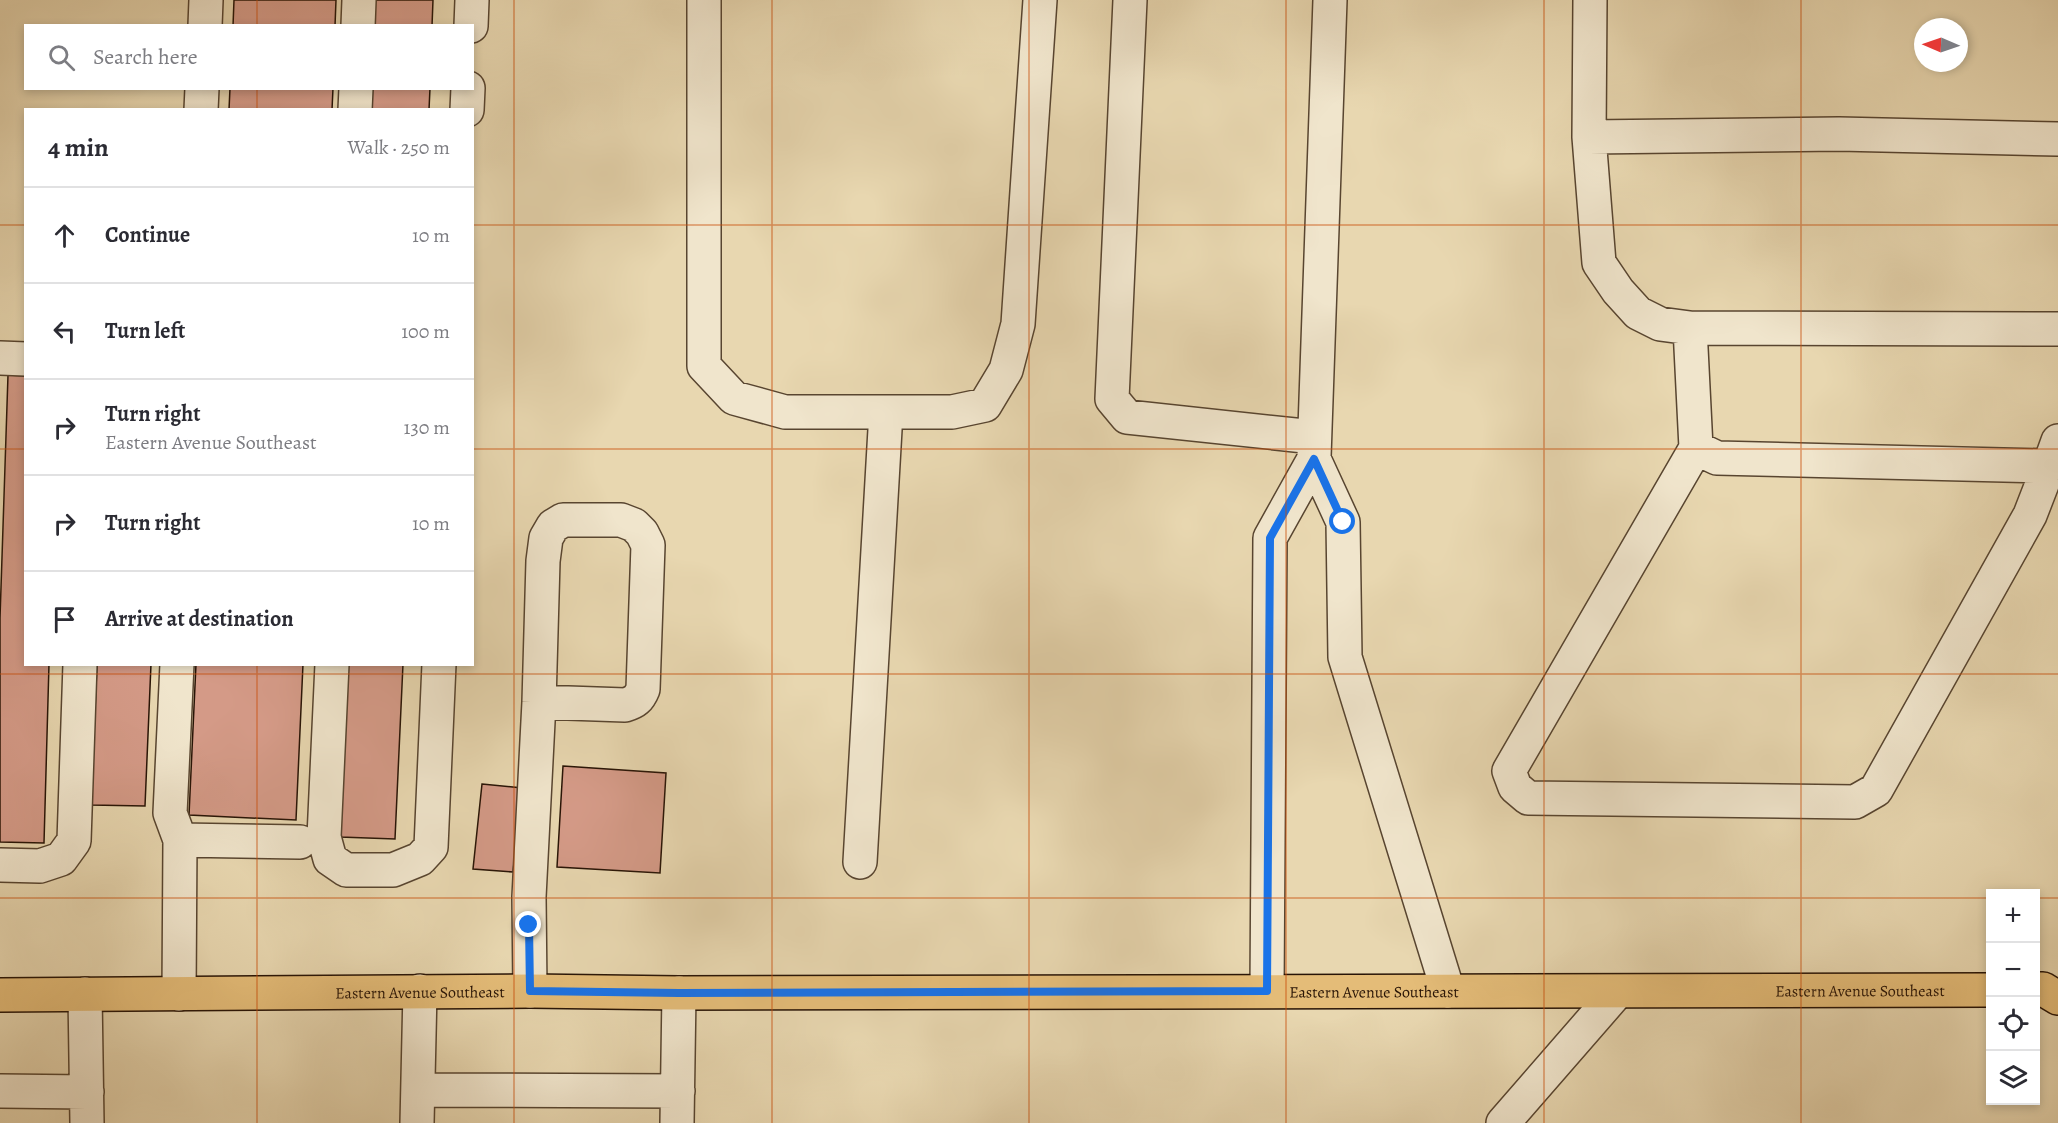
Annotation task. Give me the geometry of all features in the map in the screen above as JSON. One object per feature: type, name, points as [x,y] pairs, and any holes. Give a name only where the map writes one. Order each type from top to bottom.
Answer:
[{"type":"main road","name":"Eastern Avenue Southeast","points":[[0,995],[420,991],[679,993],[1986,990]]},
{"type":"lane","points":[[205,24],[206,0]]},
{"type":"lane","points":[[358,24],[359,0]]},
{"type":"lane","points":[[471,24],[472,0]]},
{"type":"lane","points":[[704,0],[704,366],[734,399],[785,412],[952,412],[985,405],[1006,370],[1018,324],[1040,0]]},
{"type":"lane","points":[[1130,0],[1112,399],[1127,417],[1314,448]]},
{"type":"lane","points":[[1330,0],[1314,448],[1343,522],[1345,657],[1448,991]]},
{"type":"lane","points":[[1590,0],[1589,137],[1599,263],[1618,291],[1638,313],[1660,324],[1690,328],[2058,329]]},
{"type":"lane","points":[[201,108],[202,90]]},
{"type":"lane","points":[[355,108],[356,90]]},
{"type":"lane","points":[[467,108],[468,90]]},
{"type":"lane","points":[[1589,137],[1839,134],[2058,139]]},
{"type":"lane","points":[[1690,328],[1696,448],[1509,771],[1515,787],[1528,798],[1855,802],[1876,790],[2030,515],[2053,454],[1717,459],[1696,448]]},
{"type":"lane","points":[[0,358],[24,359]]},
{"type":"lane","points":[[860,862],[886,412]]},
{"type":"lane","points":[[1267,991],[1270,538],[1314,448]]},
{"type":"lane","points":[[530,991],[529,897],[539,702],[543,561],[546,538],[553,526],[563,520],[621,520],[634,525],[642,533],[648,545],[643,689],[640,697],[625,705],[539,702]]},
{"type":"lane","points":[[0,865],[40,866],[61,859],[74,841],[80,666]]},
{"type":"lane","points":[[177,666],[170,813],[180,840],[179,994]]},
{"type":"lane","points":[[332,666],[324,837],[330,859],[346,870],[393,870],[420,859],[431,848],[440,666]]},
{"type":"lane","points":[[180,840],[300,842]]},
{"type":"lane","points":[[417,1123],[420,991]]},
{"type":"lane","points":[[1503,1123],[1617,992]]},
{"type":"lane","points":[[677,1123],[679,993]]},
{"type":"lane","points":[[0,1091],[87,1107],[86,994]]},
{"type":"lane","points":[[418,1090],[678,1091]]},
{"type":"building","points":[[234,0],[336,0],[335,24],[233,24]]},
{"type":"building","points":[[373,0],[433,0],[432,24],[372,24]]},
{"type":"building","points":[[230,90],[333,90],[332,108],[229,108]]},
{"type":"building","points":[[370,90],[430,90],[429,108],[369,108]]},
{"type":"building","points":[[8,375],[24,376],[24,666],[49,666],[44,843],[0,842],[0,618]]},
{"type":"building","points":[[97,666],[151,666],[145,806],[91,805]]},
{"type":"building","points":[[196,666],[303,666],[296,820],[189,815]]},
{"type":"building","points":[[347,666],[403,666],[395,839],[340,837]]},
{"type":"building","points":[[563,766],[666,773],[660,873],[557,867]]},
{"type":"building","points":[[482,784],[522,788],[513,872],[473,869]]},
{"type":"route","points":[[529,925],[530,991],[679,993],[1267,991],[1270,538],[1314,459],[1343,522]]}]
